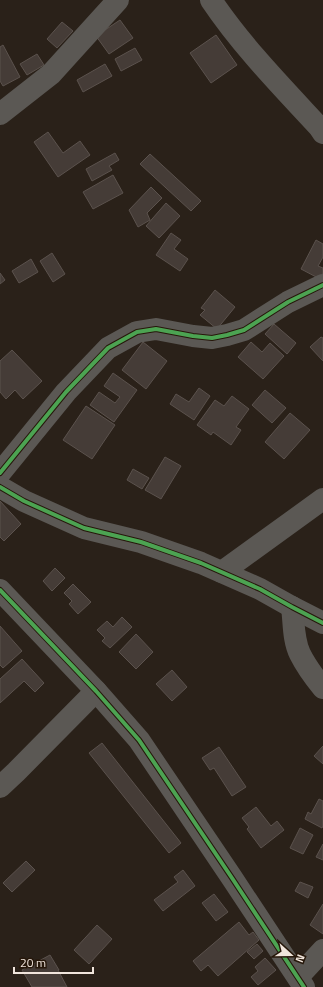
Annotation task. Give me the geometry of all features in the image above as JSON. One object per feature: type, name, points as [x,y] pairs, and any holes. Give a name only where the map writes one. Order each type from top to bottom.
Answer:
[{"type":"street","points":[[0,114],[51,74],[118,0]]},
{"type":"street","points":[[211,0],[239,38],[272,77],[320,127],[323,133]]},
{"type":"street","points":[[0,473],[66,392],[108,348],[137,332],[156,330],[212,338],[227,335],[244,330],[288,302],[323,286]]},
{"type":"street","points":[[0,487],[24,502],[84,528],[141,542],[201,563],[260,589],[292,608],[323,623]]},
{"type":"street","points":[[222,572],[323,499]]},
{"type":"street","points":[[0,590],[96,691],[139,740],[301,982],[323,950]]},
{"type":"street","points":[[292,608],[299,653],[314,677],[323,688]]},
{"type":"street","points":[[0,787],[96,691]]},
{"type":"building","points":[[120,20],[133,38],[109,54],[96,36]]},
{"type":"building","points":[[62,22],[73,31],[57,48],[47,39]]},
{"type":"building","points":[[216,35],[237,65],[211,83],[190,53]]},
{"type":"building","points":[[3,45],[20,77],[3,86],[0,81],[0,47]]},
{"type":"building","points":[[135,48],[142,60],[121,71],[115,59]]},
{"type":"building","points":[[37,54],[44,65],[27,75],[20,64]]},
{"type":"building","points":[[105,64],[112,76],[83,92],[77,80]]},
{"type":"building","points":[[48,132],[63,153],[80,141],[90,155],[58,177],[34,142]]},
{"type":"building","points":[[115,153],[119,160],[109,166],[112,170],[92,181],[86,169]]},
{"type":"building","points":[[150,154],[201,201],[191,211],[140,164]]},
{"type":"building","points":[[113,175],[123,193],[93,209],[83,192]]},
{"type":"building","points":[[151,187],[162,198],[147,213],[150,220],[138,227],[129,210]]},
{"type":"building","points":[[166,203],[180,216],[159,238],[146,226]]},
{"type":"building","points":[[171,233],[181,240],[174,249],[188,259],[180,271],[156,255]]},
{"type":"building","points":[[316,240],[323,244],[323,257],[318,266],[323,268],[323,273],[320,279],[301,269]]},
{"type":"building","points":[[52,253],[65,274],[53,282],[40,261]]},
{"type":"building","points":[[31,259],[38,272],[19,283],[12,271]]},
{"type":"building","points":[[0,273],[5,280],[0,284]]},
{"type":"building","points":[[215,290],[235,307],[217,329],[200,315],[205,310],[201,308]]},
{"type":"building","points":[[274,324],[296,343],[287,354],[265,334]]},
{"type":"building","points":[[321,337],[323,338],[323,361],[310,347]]},
{"type":"building","points":[[143,342],[167,361],[146,389],[122,370]]},
{"type":"building","points":[[251,342],[262,352],[270,343],[284,356],[263,379],[238,357]]},
{"type":"building","points":[[12,350],[42,381],[23,399],[15,390],[6,399],[0,392],[0,361]]},
{"type":"building","points":[[113,373],[137,390],[114,422],[90,405],[99,392],[115,403],[120,397],[104,386]]},
{"type":"building","points":[[199,388],[210,396],[194,420],[170,404],[176,394],[189,402]]},
{"type":"building","points":[[265,390],[286,408],[272,423],[252,405]]},
{"type":"building","points":[[232,396],[249,409],[236,427],[241,430],[231,445],[213,432],[211,435],[197,425],[215,400],[224,406]]},
{"type":"building","points":[[86,406],[115,425],[92,459],[63,440]]},
{"type":"building","points":[[290,413],[310,430],[284,459],[265,442]]},
{"type":"building","points":[[165,457],[181,466],[161,499],[145,490]]},
{"type":"building","points":[[133,469],[149,478],[142,489],[127,480]]},
{"type":"building","points":[[0,501],[21,524],[4,541],[0,537]]},
{"type":"building","points":[[55,568],[65,578],[52,591],[43,581]]},
{"type":"building","points":[[73,584],[91,602],[78,614],[69,604],[72,601],[64,593]]},
{"type":"building","points":[[122,617],[132,627],[110,648],[102,641],[105,638],[97,630],[107,621],[113,627]]},
{"type":"building","points":[[0,626],[22,651],[3,668],[0,665]]},
{"type":"building","points":[[136,634],[153,652],[136,669],[119,652]]},
{"type":"building","points":[[22,659],[44,683],[35,692],[24,681],[0,703],[0,679]]},
{"type":"building","points":[[172,670],[187,687],[172,701],[156,684]]},
{"type":"building","points":[[102,743],[181,843],[169,853],[89,753]]},
{"type":"building","points":[[323,746],[323,764],[314,756]]},
{"type":"building","points":[[219,747],[246,787],[232,796],[214,768],[210,770],[202,758]]},
{"type":"building","points":[[319,799],[323,801],[322,828],[305,819],[308,812],[311,814]]},
{"type":"building","points":[[256,807],[271,826],[277,821],[284,830],[261,848],[247,829],[249,827],[242,818]]},
{"type":"building","points":[[300,828],[313,835],[303,854],[290,848]]},
{"type":"building","points":[[323,844],[323,860],[316,857]]},
{"type":"building","points":[[26,861],[35,870],[12,892],[3,883]]},
{"type":"building","points":[[183,870],[195,886],[163,911],[154,900],[178,882],[174,877]]},
{"type":"building","points":[[300,882],[313,887],[308,898],[295,891]]},
{"type":"building","points":[[214,894],[228,912],[216,921],[202,903]]},
{"type":"building","points":[[323,904],[323,934],[310,925]]},
{"type":"building","points":[[239,922],[249,935],[253,932],[259,940],[218,976],[208,965],[201,971],[193,961]]},
{"type":"building","points":[[97,925],[112,939],[89,964],[74,950]]},
{"type":"building","points":[[257,944],[263,951],[254,959],[247,952]]},
{"type":"building","points":[[50,955],[67,987],[32,987],[22,970]]},
{"type":"building","points":[[265,958],[276,970],[258,985],[251,977],[258,971],[255,967]]},
{"type":"cycle path","points":[[0,473],[66,392],[108,348],[137,332],[156,329],[212,338],[227,335],[244,330],[288,302],[323,285]]},
{"type":"cycle path","points":[[0,487],[24,501],[84,528],[141,542],[201,563],[260,589],[323,623]]},
{"type":"cycle path","points":[[0,590],[96,691],[139,740],[304,987]]}]
